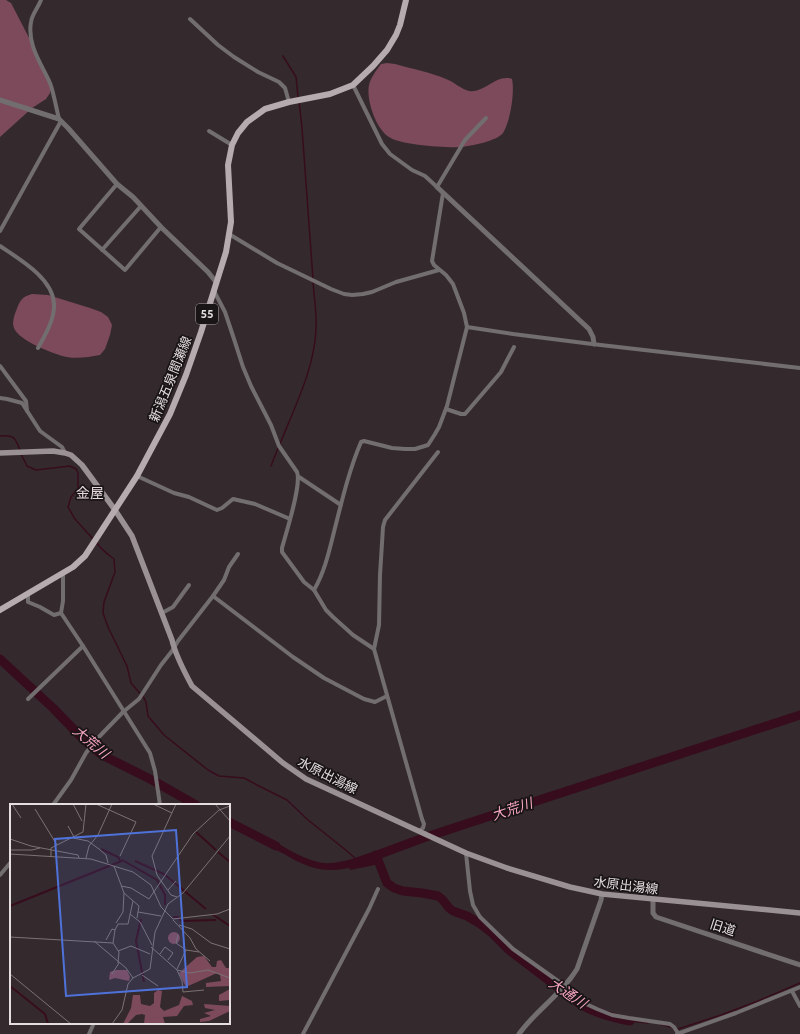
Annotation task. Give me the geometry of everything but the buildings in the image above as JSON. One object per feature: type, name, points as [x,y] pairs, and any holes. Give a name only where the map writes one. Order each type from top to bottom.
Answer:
[{"type":"main road","name":"新潟五泉間瀬線","points":[[0,610],[80,562],[137,476],[170,414],[186,375],[226,252],[231,222],[228,165],[232,145],[238,133],[247,122],[265,109],[289,102],[330,94],[354,85],[378,60],[396,35],[406,0]]},
{"type":"main road","name":"水原出湯線","points":[[0,453],[53,450],[71,455],[82,465],[132,536],[174,647],[192,686],[293,771],[306,779],[466,853],[507,868],[570,887],[602,894],[653,900],[800,913]]},
{"type":"street","points":[[0,231],[60,120],[50,84],[34,52],[31,40],[31,21],[40,0]]},
{"type":"street","points":[[190,19],[229,53],[258,72],[279,82],[285,88],[289,102]]},
{"type":"street","points":[[354,85],[382,144],[390,154],[412,170],[425,176],[437,187],[589,329],[593,337],[594,344]]},
{"type":"street","points":[[0,100],[60,120],[117,184],[133,197],[161,227],[208,272],[216,282]]},
{"type":"street","points":[[437,187],[465,140],[486,118]]},
{"type":"street","points":[[209,131],[232,145]]},
{"type":"street","points":[[117,184],[79,229],[125,270],[161,227]]},
{"type":"street","points":[[314,590],[321,577],[328,557],[350,473],[361,442],[364,440],[405,450],[415,449],[428,444],[435,434],[446,409],[467,327],[464,313],[453,284],[434,265],[432,261],[443,193]]},
{"type":"street","points":[[102,250],[141,206]]},
{"type":"street","points":[[229,234],[277,262],[344,294],[352,295],[367,293],[396,282],[439,270]]},
{"type":"street","points":[[0,246],[30,267],[41,277],[48,286],[52,295],[54,310],[47,332],[38,348]]},
{"type":"street","points":[[214,291],[225,312],[243,367],[251,386],[279,444],[299,477],[296,497],[282,552],[304,582],[314,590],[326,610],[353,635],[374,649]]},
{"type":"street","points":[[467,327],[594,344],[800,368]]},
{"type":"street","points":[[446,409],[465,414],[501,372],[514,347]]},
{"type":"street","points":[[0,366],[26,401],[27,411]]},
{"type":"street","points":[[0,398],[22,404],[40,431],[62,447],[65,453]]},
{"type":"street","points":[[422,832],[424,824],[374,649],[379,625],[380,575],[383,527],[385,520],[438,452]]},
{"type":"street","points":[[137,476],[217,510],[222,508],[232,499],[255,504],[290,519]]},
{"type":"street","points":[[299,477],[341,505]]},
{"type":"street","points":[[54,804],[71,780],[86,753],[95,741],[144,693],[161,665],[224,580],[229,567],[238,554]]},
{"type":"street","points":[[63,573],[63,601],[61,613],[150,753],[155,771],[160,804]]},
{"type":"street","points":[[162,613],[173,607],[189,585]]},
{"type":"street","points":[[28,594],[28,602],[54,615],[61,613]]},
{"type":"street","points":[[213,596],[293,657],[324,678],[375,702],[387,696]]},
{"type":"street","points":[[28,699],[83,646]]},
{"type":"street","points":[[466,853],[471,899],[480,917],[513,949],[564,986],[584,1003],[597,1009],[612,1015],[670,1024],[674,1026],[677,1034],[736,1013],[800,987]]},
{"type":"street","points":[[0,875],[10,863]]},
{"type":"street","points":[[303,1034],[378,889]]},
{"type":"street","points":[[519,1034],[572,978],[577,969],[602,894]]},
{"type":"street","name":"旧道","points":[[653,900],[653,913],[656,917],[800,965]]},
{"type":"street","points":[[792,991],[800,1006]]},
{"type":"street","points":[[89,1034],[94,1024]]},
{"type":"shaded area","points":[[0,0],[6,0],[11,3],[51,81],[50,93],[46,99],[32,108],[0,137]]},
{"type":"shaded area","points":[[387,63],[434,74],[469,91],[480,90],[501,79],[512,79],[513,91],[506,128],[500,136],[490,141],[460,147],[413,144],[389,137],[384,133],[376,121],[368,91],[374,74],[381,64]]},
{"type":"shaded area","points":[[32,294],[48,295],[101,312],[108,317],[112,325],[105,349],[100,355],[71,358],[46,350],[22,337],[14,328],[14,317],[21,300]]},
{"type":"shaded area","points":[[268,838],[298,855],[315,861],[331,863],[370,853],[375,865],[350,870],[349,868],[339,870],[323,870],[314,868],[264,844]]},
{"type":"waterway","points":[[283,56],[296,77],[298,97]]},
{"type":"waterway","points":[[299,101],[313,279]]},
{"type":"waterway","points":[[280,444],[303,388],[312,358],[315,343],[316,323],[313,282]]},
{"type":"waterway","points":[[0,436],[9,436],[14,438],[20,450]]},
{"type":"waterway","points":[[271,466],[278,448]]},
{"type":"waterway","points":[[21,454],[27,466],[36,470],[70,466],[76,469],[78,473],[78,489],[71,497],[68,507],[75,519],[93,539]]},
{"type":"waterway","points":[[96,542],[114,559],[115,572],[104,602],[103,613],[108,627],[127,666],[131,683],[146,702],[148,716],[164,735],[208,770],[219,776],[244,778],[287,800],[308,820],[355,858]]},
{"type":"waterway","name":"大荒川","points":[[0,659],[53,708],[84,740],[102,755],[152,780],[194,804]]},
{"type":"waterway","name":"大荒川","points":[[361,861],[426,837],[800,715]]},
{"type":"waterway","name":"大荒川","points":[[230,823],[276,846]]},
{"type":"waterway","name":"大通川","points":[[376,855],[387,883],[394,888],[403,891],[438,896],[453,911],[467,916],[479,923],[492,933],[509,950],[581,1005],[605,1015],[630,1021]]},
{"type":"waterway","name":"大通川","points":[[660,1024],[678,1029],[721,1015],[800,983]]},
{"type":"waterway","name":"大通川","points":[[630,1021],[648,1023]]},
{"type":"district","name":"金屋","points":[[90,493]]}]
